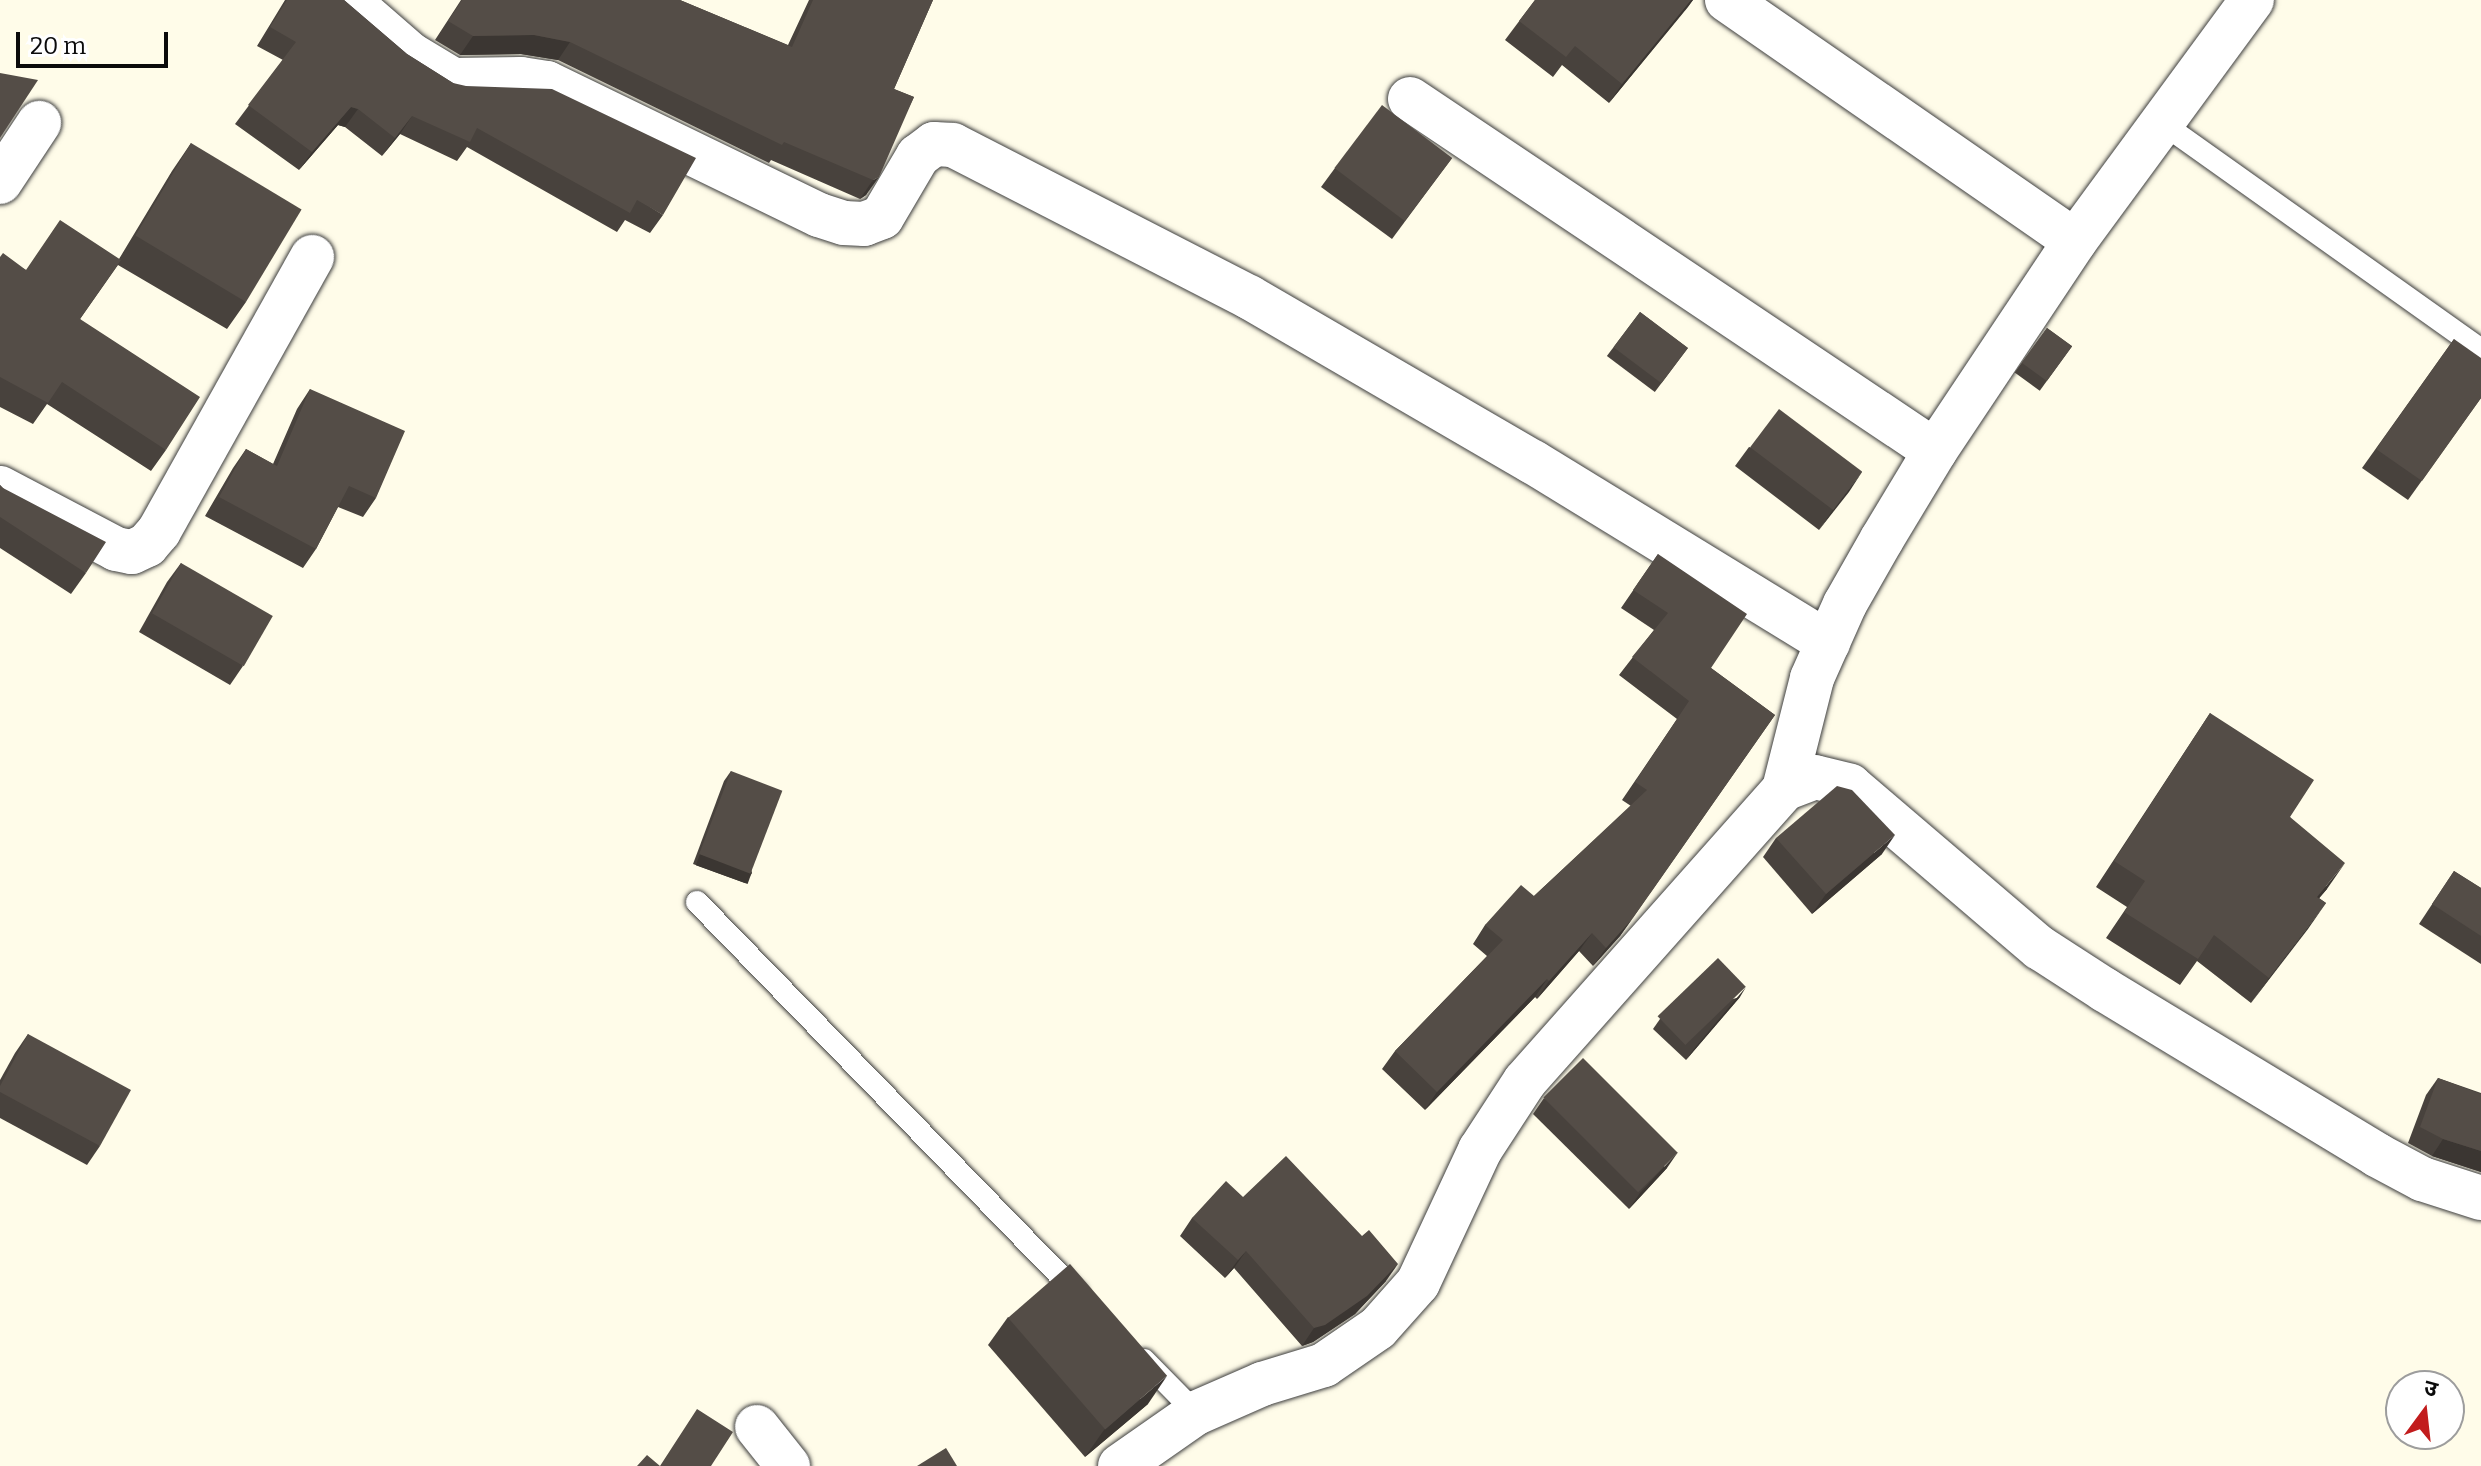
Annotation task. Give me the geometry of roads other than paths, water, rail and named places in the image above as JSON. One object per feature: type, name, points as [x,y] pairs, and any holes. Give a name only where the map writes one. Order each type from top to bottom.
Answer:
[{"type":"street","points":[[348,0],[410,54],[453,80],[521,79],[547,83],[819,215],[844,223],[864,224],[882,217],[918,156],[934,144],[953,145],[1249,297],[1533,462],[1828,643]]},
{"type":"street","points":[[1727,0],[2075,241]]},
{"type":"street","points":[[1784,789],[1812,678],[1852,591],[1935,451],[2075,241],[2252,0]]},
{"type":"street","points":[[1410,99],[1935,451]]},
{"type":"street","points":[[0,182],[39,123]]},
{"type":"street","points":[[0,488],[116,549],[132,552],[147,545],[159,531],[312,257]]},
{"type":"street","points":[[1120,1466],[1196,1413],[1262,1384],[1324,1365],[1378,1328],[1418,1283],[1480,1150],[1525,1081],[1784,789],[1815,777],[1850,786],[2040,948],[2377,1155],[2422,1179],[2481,1198]]},
{"type":"street","points":[[757,1427],[788,1466]]},
{"type":"lane","points":[[2162,123],[2481,350]]},
{"type":"lane","points":[[697,902],[1088,1304]]},
{"type":"lane","points":[[1131,1348],[1196,1413]]}]
